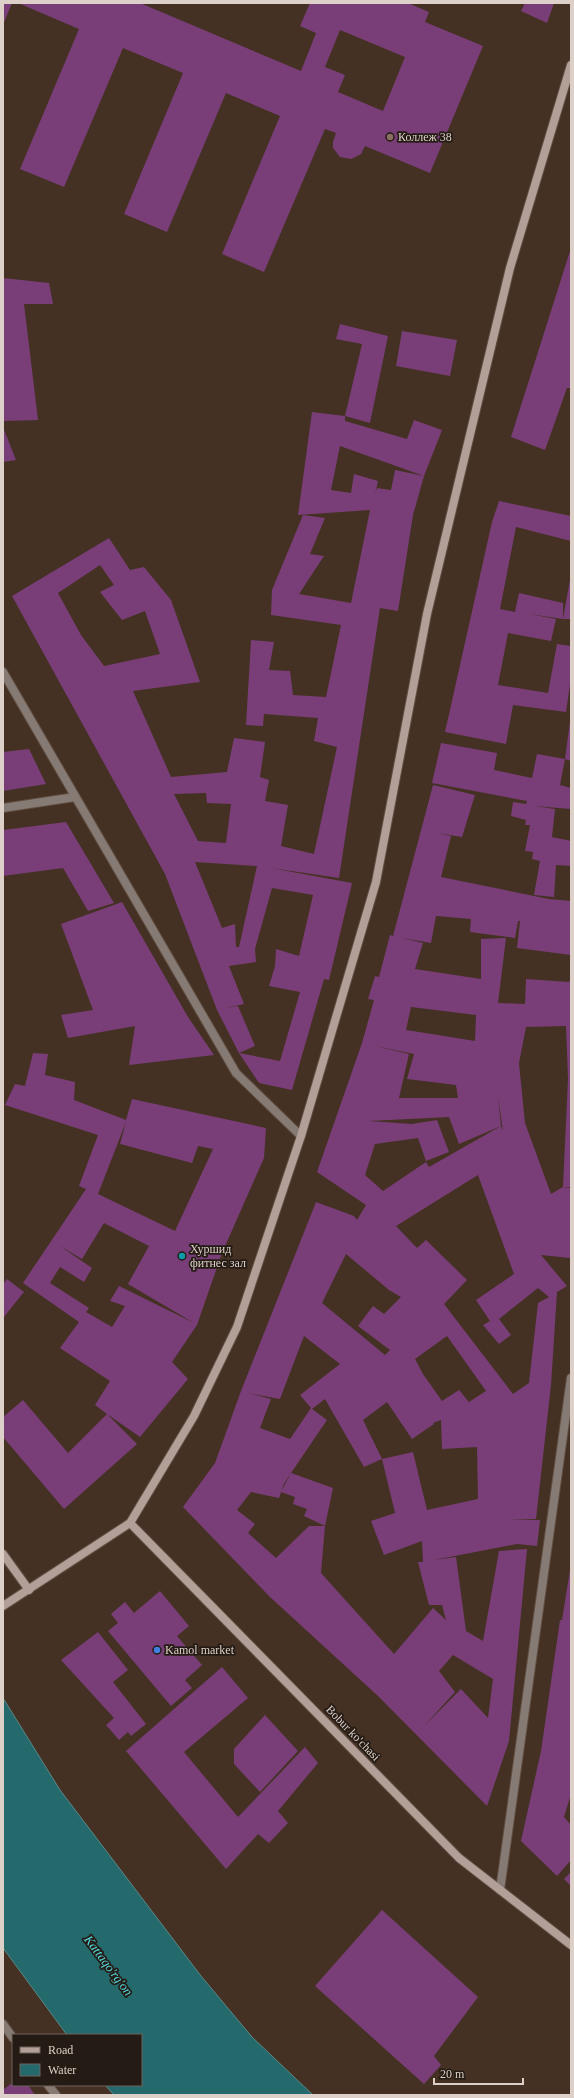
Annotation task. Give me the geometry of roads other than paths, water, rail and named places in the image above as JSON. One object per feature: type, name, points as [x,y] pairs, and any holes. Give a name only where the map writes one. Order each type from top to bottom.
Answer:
[{"type":"street","points":[[3,1606],[130,1523],[194,1416],[237,1327],[301,1136],[376,882],[431,598],[510,268],[571,65]]},
{"type":"street","points":[[3,672],[236,1073],[301,1136]]},
{"type":"street","points":[[3,808],[75,797]]},
{"type":"street","points":[[500,1890],[571,1378]]},
{"type":"street","name":"Bobur ko'chasi","points":[[130,1523],[459,1858],[571,1945]]},
{"type":"street","points":[[3,1554],[29,1590]]},
{"type":"street","points":[[3,2024],[12,2037]]},
{"type":"street","points":[[49,2086],[56,2095]]},
{"type":"water","name":"Kattaqo'rg'on","points":[[3,1698],[60,1790],[201,1976],[252,2037],[313,2095],[114,2095],[106,2086],[142,2086],[142,2034],[66,2034],[3,1948]]},
{"type":"place","name":"Коллеж 38","points":[[390,137]]},
{"type":"place","name":"Хуршид фитнес зал","points":[[182,1256]]},
{"type":"place","name":"Kamol market","points":[[157,1650]]}]
